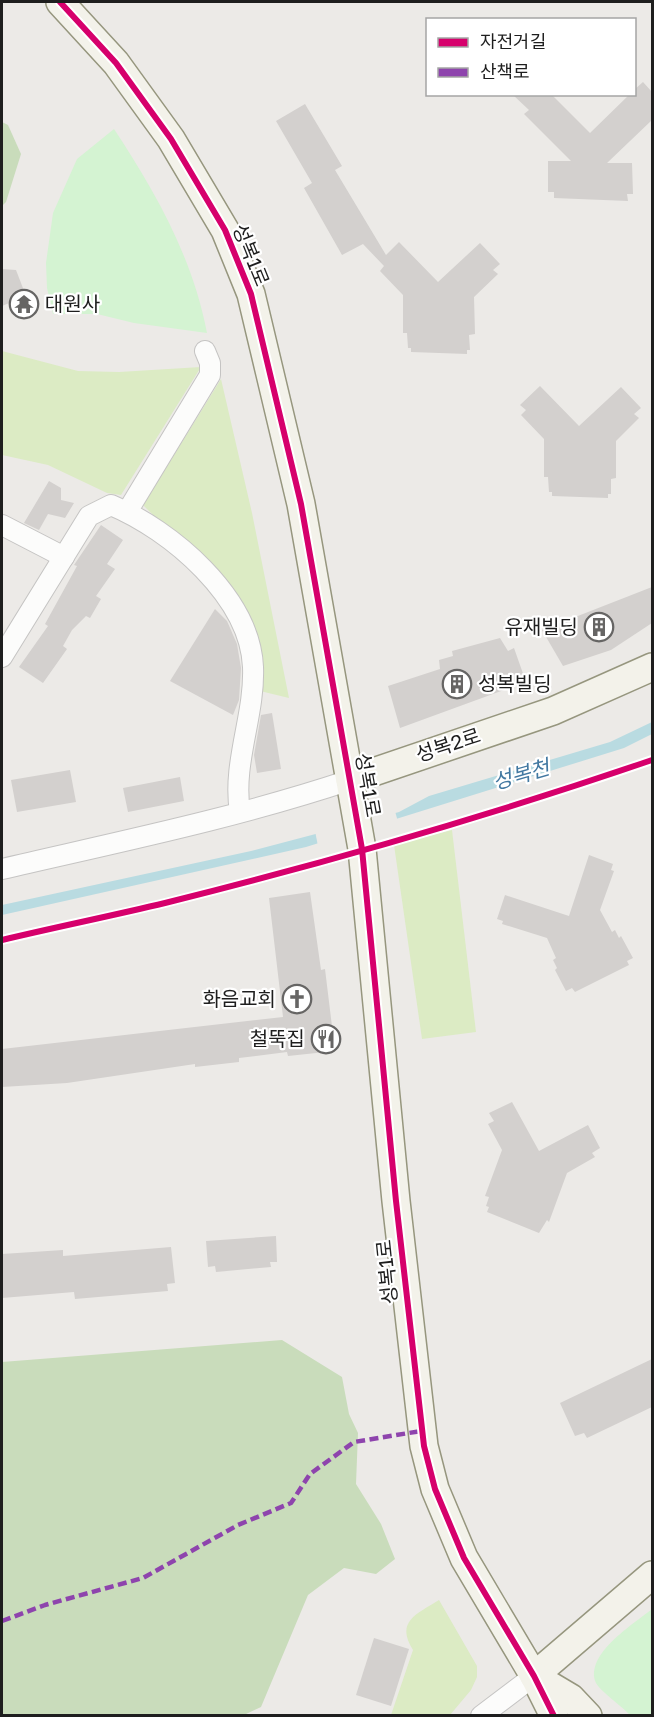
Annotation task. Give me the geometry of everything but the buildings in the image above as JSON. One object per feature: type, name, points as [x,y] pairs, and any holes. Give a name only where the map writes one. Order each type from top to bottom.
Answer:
[{"type":"street","name":"성복1로","points":[[60,2],[116,63],[171,139],[225,230],[251,294],[300,504],[363,855],[396,1201],[422,1439],[435,1489],[464,1558],[534,1676],[554,1716]]},
{"type":"street","points":[[126,512],[210,375],[210,363],[205,351]]},
{"type":"street","points":[[2,657],[89,516],[111,506],[158,529],[199,565],[227,599],[250,642],[253,668],[237,790],[240,812]]},
{"type":"street","points":[[2,525],[64,557]]},
{"type":"street","name":"성복2로","points":[[2,868],[240,812],[352,792],[617,685],[652,667]]},
{"type":"street","points":[[481,1716],[534,1676],[652,1575]]},
{"type":"street","name":"성복1로","points":[[534,1676],[571,1698],[588,1716]]},
{"type":"green space","points":[[2,122],[8,125],[21,154],[6,202],[2,206]]},
{"type":"green space","points":[[114,129],[144,176],[171,226],[192,278],[207,333],[134,323],[97,314],[53,314],[47,288],[46,263],[53,213],[77,159]]},
{"type":"green space","points":[[2,351],[78,371],[119,372],[201,367],[121,495],[107,493],[48,465],[2,455]]},
{"type":"green space","points":[[221,379],[252,513],[289,698],[260,691],[235,596],[196,548],[171,533],[143,505]]},
{"type":"green space","points":[[452,830],[476,1032],[422,1039],[394,845]]},
{"type":"green space","points":[[282,1340],[342,1377],[349,1414],[358,1433],[356,1484],[381,1524],[395,1559],[376,1574],[344,1568],[308,1595],[261,1707],[244,1715],[2,1715],[2,1362]]},
{"type":"green space","points":[[439,1600],[477,1666],[477,1677],[471,1690],[450,1715],[391,1715],[413,1650],[406,1632],[408,1625],[416,1614]]},
{"type":"green space","points":[[652,1609],[652,1715],[630,1715],[598,1686],[594,1672],[597,1661],[613,1641]]},
{"type":"water","name":"성복천","points":[[652,722],[652,734],[624,748],[306,847],[2,915],[2,905],[251,851],[399,812],[429,796],[610,742]]},
{"type":"pier","points":[[395,811],[398,822],[318,846],[315,831]]},
{"type":"marked path","points":[[2,1621],[45,1605],[143,1578],[238,1525],[291,1503],[310,1474],[354,1442],[421,1431]]},
{"type":"cycle path","points":[[60,2],[116,63],[171,139],[225,230],[251,294],[301,504],[362,849],[396,1201],[424,1446],[435,1489],[464,1558],[534,1676],[554,1716]]},
{"type":"cycle path","points":[[2,940],[165,903],[288,871],[471,819],[652,760]]},
{"type":"place","name":"대원사","points":[[24,304]]},
{"type":"place","name":"유재빌딩","points":[[599,627]]},
{"type":"place","name":"성복빌딩","points":[[457,684]]},
{"type":"place","name":"화음교회","points":[[297,999]]},
{"type":"place","name":"철뚝집","points":[[326,1039]]}]
